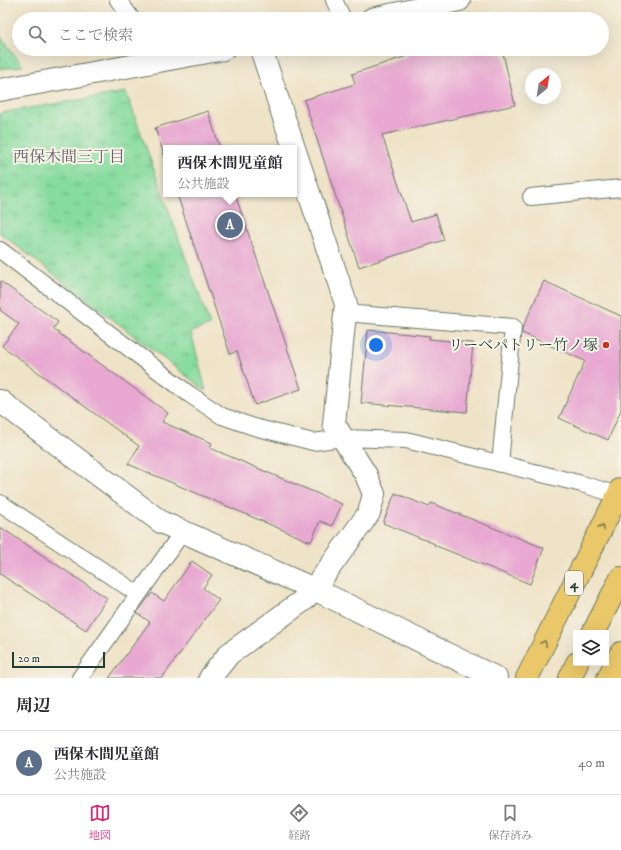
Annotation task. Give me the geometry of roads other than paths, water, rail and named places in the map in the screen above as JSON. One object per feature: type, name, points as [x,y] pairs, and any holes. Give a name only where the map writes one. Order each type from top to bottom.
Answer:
[{"type":"highway","name":"4","points":[[527,678],[619,492]]},
{"type":"highway","points":[[595,630],[621,578]]},
{"type":"highway","points":[[608,678],[621,652]]},
{"type":"highway","points":[[570,678],[576,666]]},
{"type":"street","points":[[404,12],[459,0]]},
{"type":"street","points":[[0,90],[154,56]]},
{"type":"street","points":[[263,56],[293,145]]},
{"type":"street","points":[[210,678],[229,654],[305,599],[314,589],[369,513],[374,494],[366,475],[334,424],[346,304],[297,157]]},
{"type":"street","points":[[0,401],[161,522],[314,589],[496,678]]},
{"type":"lane","points":[[118,0],[127,12]]},
{"type":"lane","points":[[334,0],[340,12]]},
{"type":"lane","points":[[531,197],[621,188]]},
{"type":"lane","points":[[0,250],[189,394],[222,416],[254,427],[313,442],[343,438],[406,440],[619,492]]},
{"type":"lane","points":[[346,313],[513,327],[500,464]]},
{"type":"lane","points":[[0,503],[138,594]]},
{"type":"lane","points":[[80,678],[183,531]]},
{"type":"place","name":"西保木間児童館","points":[[230,225]]},
{"type":"place","name":"リーベパトリー竹ノ塚","points":[[606,345]]},
{"type":"district","name":"西保木間三丁目","points":[[69,156]]}]
